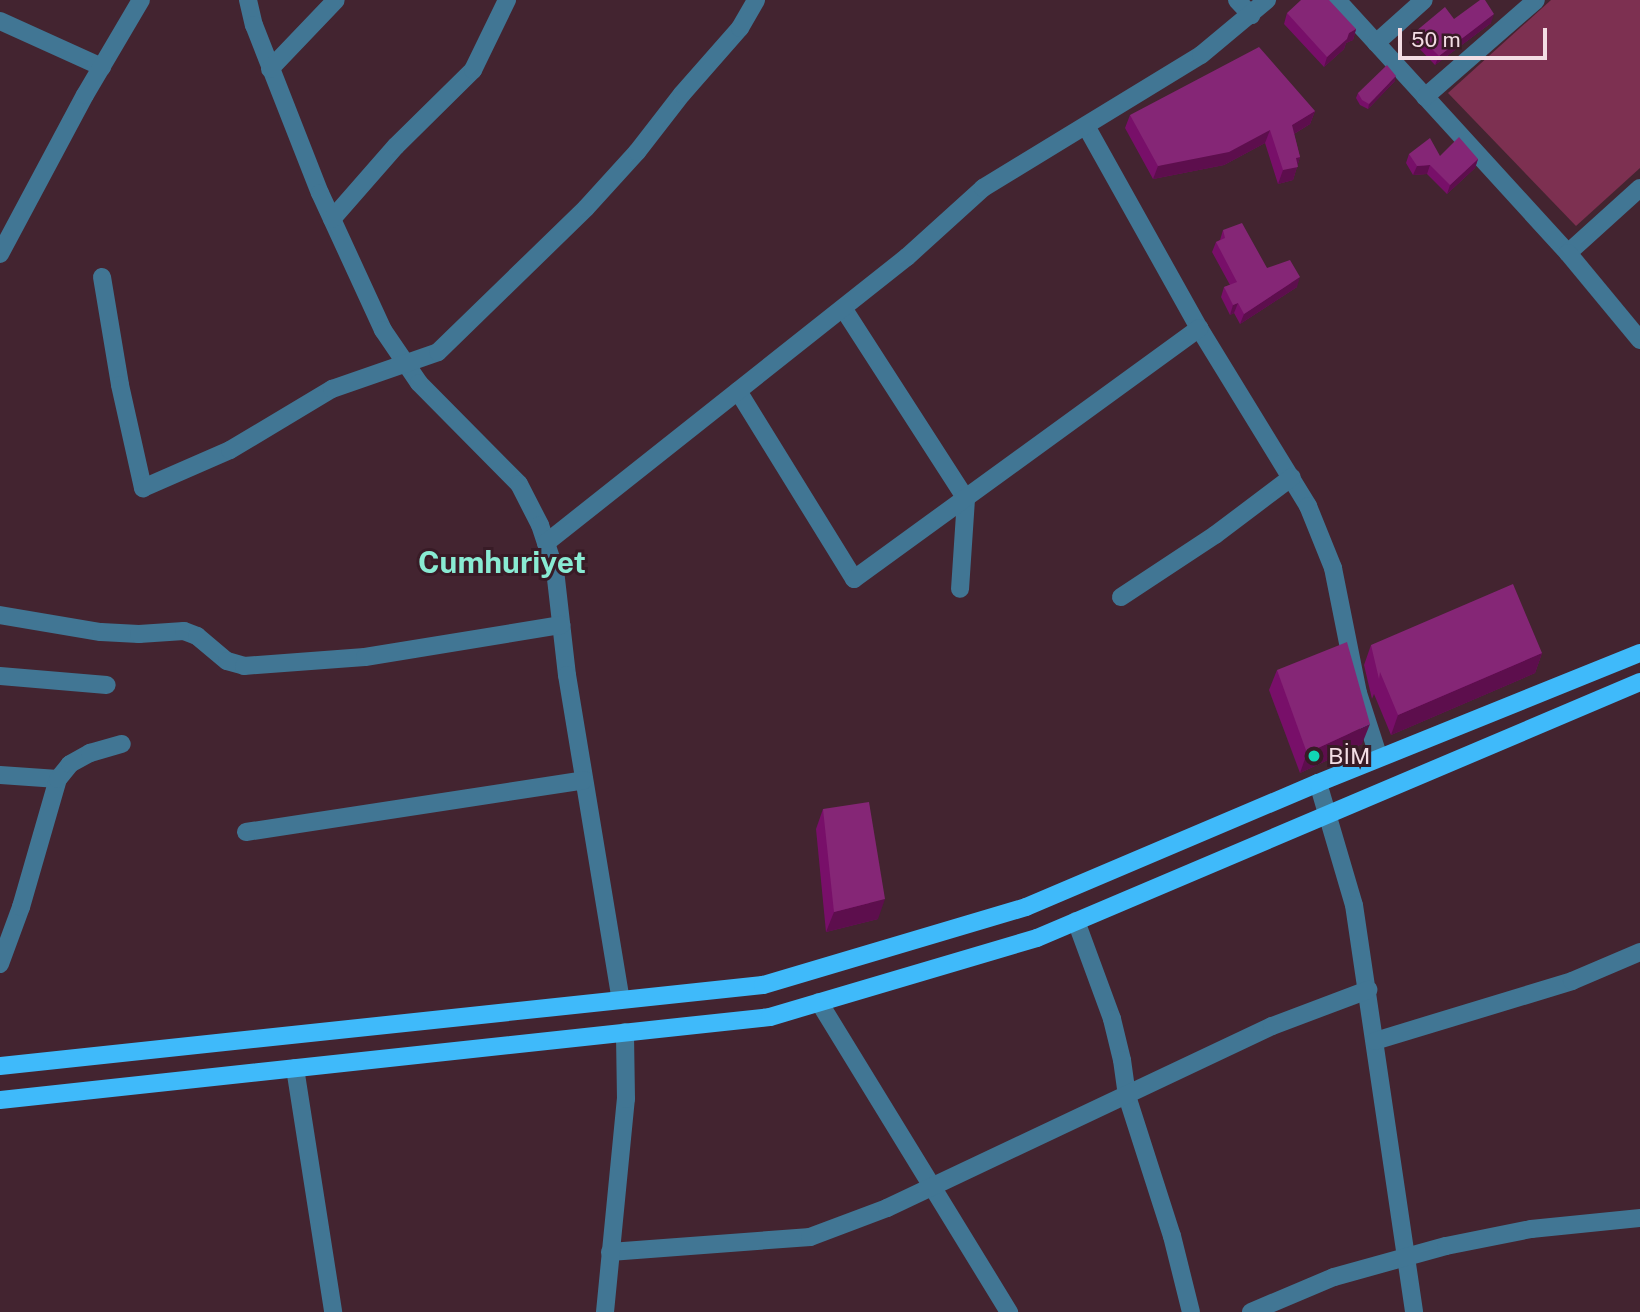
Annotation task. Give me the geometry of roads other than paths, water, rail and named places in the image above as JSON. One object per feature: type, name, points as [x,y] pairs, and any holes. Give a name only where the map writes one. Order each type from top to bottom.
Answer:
[{"type":"main road","points":[[0,1066],[763,985],[1026,907],[1318,783],[1640,653]]},
{"type":"main road","points":[[0,1100],[770,1017],[1037,938],[1330,816],[1640,682]]},
{"type":"street","points":[[2,245],[141,0]]},
{"type":"street","points":[[248,0],[270,69],[332,219],[383,330],[405,364],[519,484],[546,543],[555,570],[584,780],[621,1000]]},
{"type":"street","points":[[270,69],[336,0]]},
{"type":"street","points":[[332,219],[396,146],[473,70],[507,0]]},
{"type":"street","points":[[102,277],[120,385],[143,488],[230,450],[332,389],[438,352],[586,208],[637,152],[682,94],[740,28],[756,0]]},
{"type":"street","points":[[1237,0],[1251,15]]},
{"type":"street","points":[[546,543],[907,257],[983,188],[1202,55],[1267,0]]},
{"type":"street","points":[[1337,0],[1568,253],[1640,340]]},
{"type":"street","points":[[1376,43],[1424,0]]},
{"type":"street","points":[[1425,97],[1536,0]]},
{"type":"street","points":[[0,21],[102,67]]},
{"type":"street","points":[[1086,126],[1199,328],[1292,477],[1322,536],[1333,568],[1358,693],[1379,758]]},
{"type":"street","points":[[1568,253],[1640,188]]},
{"type":"street","points":[[843,308],[966,499],[960,589]]},
{"type":"street","points":[[738,391],[854,579],[1199,328]]},
{"type":"street","points":[[1121,597],[1215,535],[1292,477]]},
{"type":"street","points":[[0,615],[101,632],[139,634],[184,631],[197,636],[227,661],[244,666],[365,657],[561,625]]},
{"type":"street","points":[[0,676],[107,685]]},
{"type":"street","points":[[0,964],[21,907],[58,779],[71,764],[90,753],[122,744]]},
{"type":"street","points":[[0,775],[58,779]]},
{"type":"street","points":[[246,832],[584,780]]},
{"type":"street","points":[[1318,783],[1330,816],[1354,905],[1414,1312]]},
{"type":"street","points":[[1076,921],[1112,1018],[1127,1096],[1172,1237],[1191,1312]]},
{"type":"street","points":[[1375,1041],[1572,981],[1640,952]]},
{"type":"street","points":[[610,1252],[810,1237],[887,1208],[1272,1026],[1368,990]]},
{"type":"street","points":[[818,1002],[1009,1312]]},
{"type":"street","points":[[605,1312],[626,1099],[625,1032]]},
{"type":"street","points":[[295,1068],[333,1312]]},
{"type":"street","points":[[1251,1312],[1303,1288],[1404,1256],[1531,1229],[1640,1218]]},
{"type":"place","name":"BİM","points":[[1314,756]]},
{"type":"district","name":"Cumhuriyet","points":[[502,562]]}]
